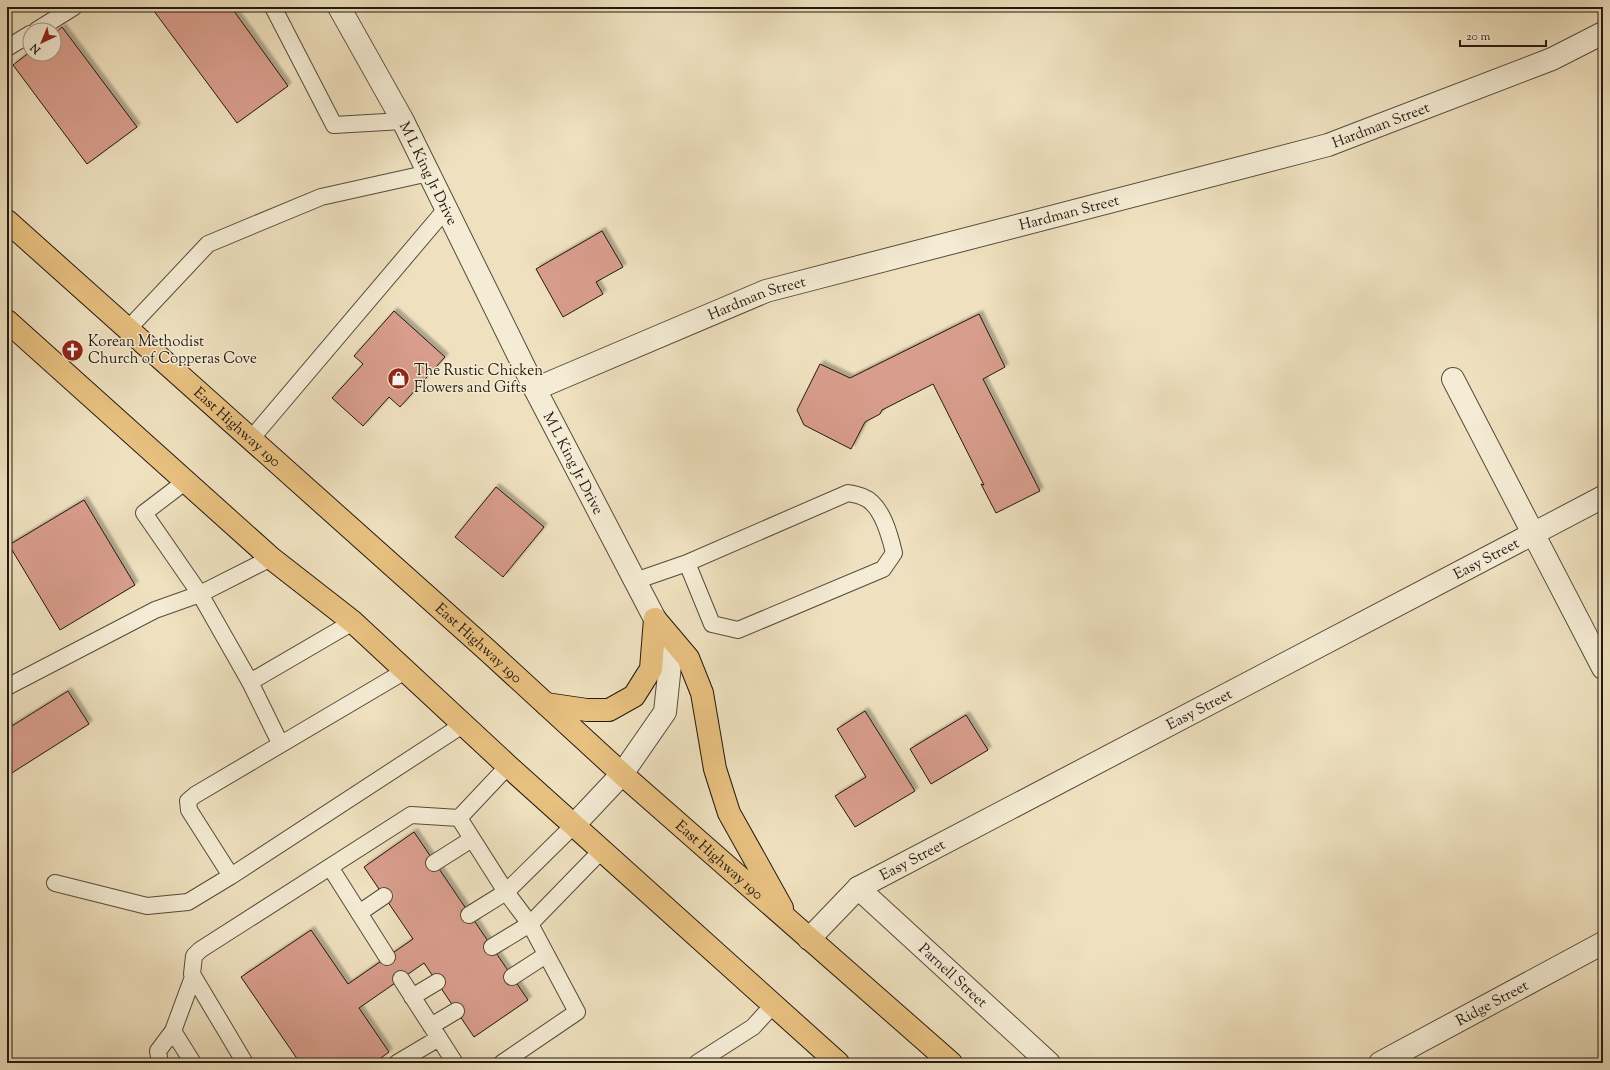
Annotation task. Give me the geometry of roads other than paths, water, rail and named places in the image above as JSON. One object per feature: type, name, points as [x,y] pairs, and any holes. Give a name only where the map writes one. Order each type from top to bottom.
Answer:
[{"type":"main road","name":"East Highway 190","points":[[7,221],[546,704],[622,774],[951,1063]]},
{"type":"main road","points":[[7,321],[271,558],[353,622],[508,766],[838,1063]]},
{"type":"main road","points":[[546,704],[587,710],[609,710],[634,696],[651,669],[655,619]]},
{"type":"main road","points":[[655,619],[688,658],[702,693],[715,769],[729,814],[791,923]]},
{"type":"street","name":"M L King Jr Drive","points":[[339,7],[403,121],[535,389],[655,619],[670,665],[665,712],[622,774],[574,825]]},
{"type":"street","name":"Hardman Street","points":[[535,389],[766,291],[1328,145],[1552,59],[1603,33]]},
{"type":"street","points":[[1453,379],[1603,668]]},
{"type":"street","name":"Easy Street","points":[[809,938],[858,888],[1603,497]]},
{"type":"street","name":"Parnell Street","points":[[858,888],[1049,1063]]},
{"type":"street","name":"Ridge Street","points":[[1380,1063],[1603,943]]},
{"type":"lane","points":[[50,22],[74,7]]},
{"type":"lane","points":[[273,7],[334,125],[403,121]]},
{"type":"lane","points":[[7,48],[22,39]]},
{"type":"lane","points":[[128,329],[208,244],[321,197],[429,173]]},
{"type":"lane","points":[[251,439],[446,209]]},
{"type":"lane","points":[[186,481],[144,513],[200,594],[250,682],[280,743]]},
{"type":"lane","points":[[635,581],[687,563],[848,493],[865,497],[878,509],[889,533],[894,553],[883,569],[738,630],[712,624],[687,563]]},
{"type":"lane","points":[[7,687],[155,610],[200,594],[271,558]]},
{"type":"lane","points":[[250,682],[353,622]]},
{"type":"lane","points":[[231,876],[189,810],[188,801],[195,795],[280,743],[405,671]]},
{"type":"lane","points":[[55,883],[147,906],[188,902],[231,876],[464,724]]},
{"type":"lane","points":[[459,818],[508,766]]},
{"type":"lane","points":[[244,1063],[193,977],[194,956],[200,950],[411,815],[459,818]]},
{"type":"lane","points":[[459,818],[506,892],[530,924],[577,1012],[502,1063]]},
{"type":"lane","points":[[470,915],[506,892],[574,825]]},
{"type":"lane","points":[[434,863],[472,839]]},
{"type":"lane","points":[[492,947],[530,924],[602,850]]},
{"type":"lane","points":[[330,867],[387,957]]},
{"type":"lane","points":[[359,913],[384,896]]},
{"type":"lane","points":[[512,977],[546,955]]},
{"type":"lane","points":[[157,1059],[173,1031],[193,977]]},
{"type":"lane","points":[[401,979],[455,1063]]},
{"type":"lane","points":[[412,997],[437,982]]},
{"type":"lane","points":[[698,1063],[753,1027],[774,1004]]},
{"type":"lane","points":[[397,1063],[435,1032],[456,1011]]},
{"type":"lane","points":[[173,1031],[193,1063]]},
{"type":"place","name":"Korean Methodist Church of Copperas Cove","points":[[72,350]]},
{"type":"place","name":"The Rustic Chicken Flowers and Gifts","points":[[398,379]]}]
